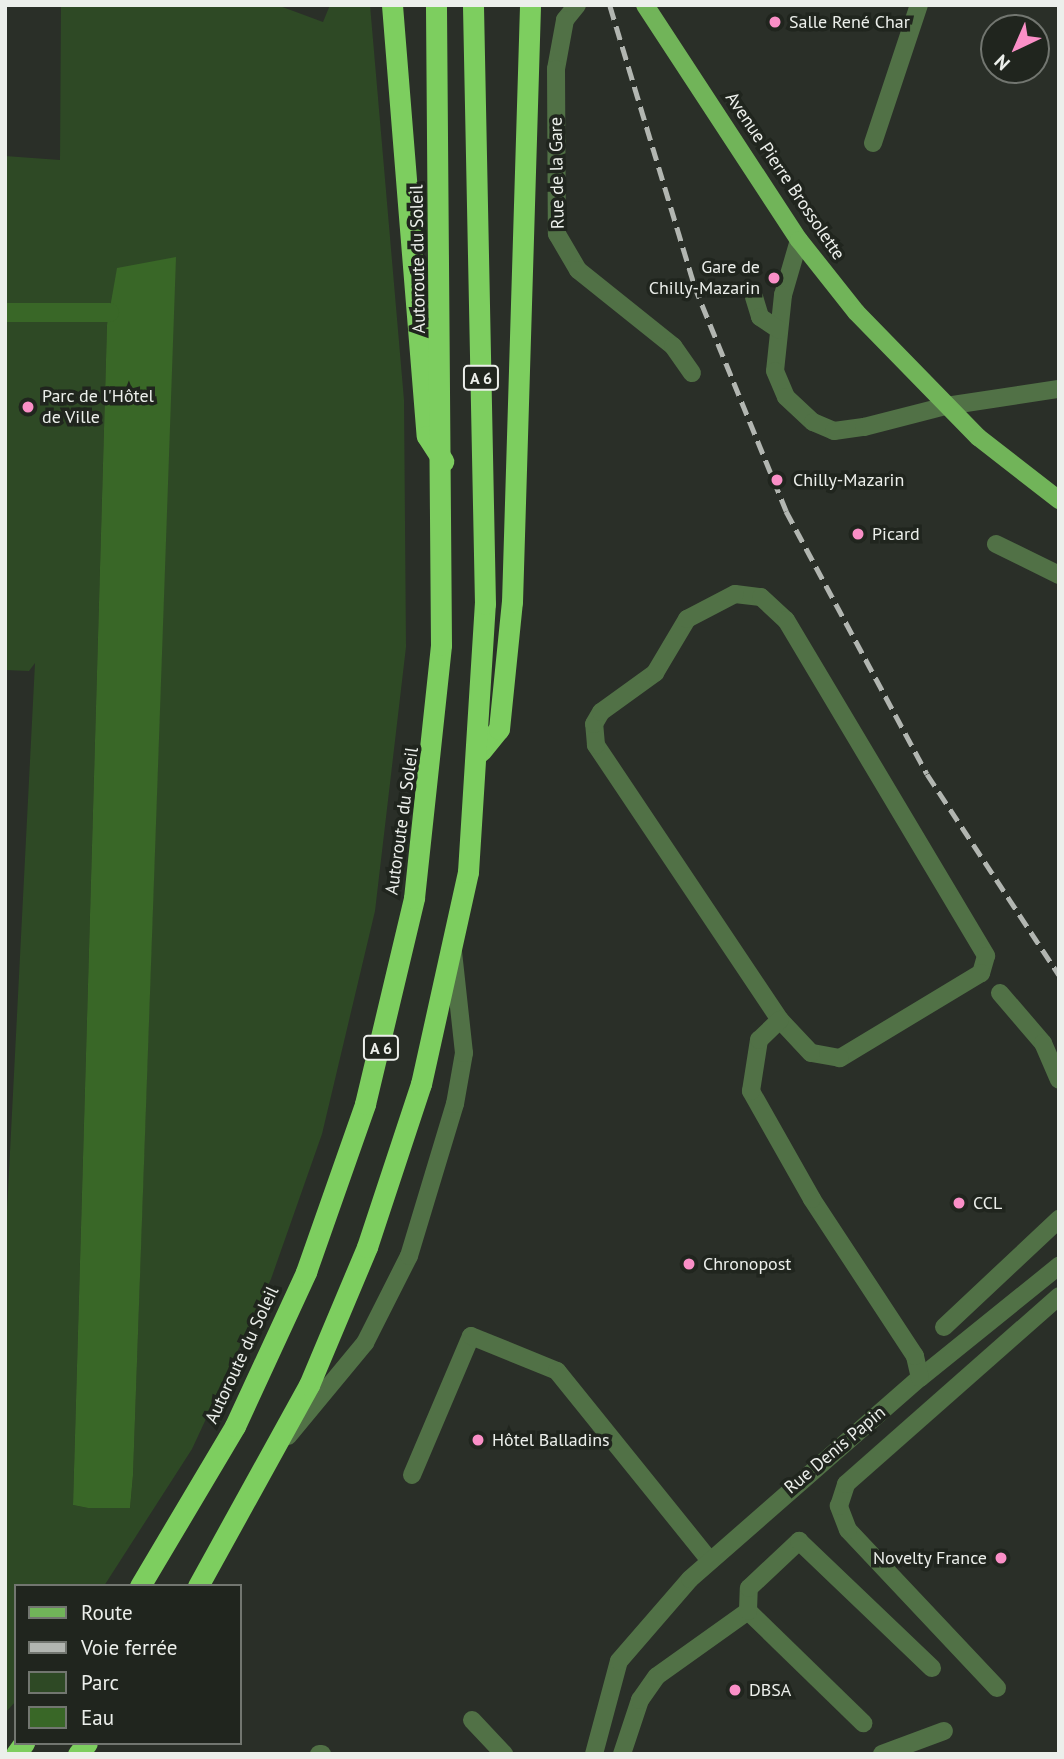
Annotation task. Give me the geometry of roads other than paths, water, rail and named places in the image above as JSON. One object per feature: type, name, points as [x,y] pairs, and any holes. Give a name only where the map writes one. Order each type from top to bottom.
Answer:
[{"type":"highway","points":[[392,5],[427,436],[443,461]]},
{"type":"highway","name":"Autoroute du Soleil","points":[[141,1584],[235,1426],[286,1319],[342,1175],[384,1035],[414,898],[436,732],[443,461],[436,5]]},
{"type":"highway","name":"A 6","points":[[199,1584],[276,1450],[346,1301],[389,1189],[453,951],[481,751],[485,604],[473,5]]},
{"type":"highway","points":[[481,751],[499,729],[512,602],[530,5]]},
{"type":"main road","name":"Avenue Pierre Brossolette","points":[[645,5],[799,240],[946,406],[1059,500]]},
{"type":"street","name":"Rue de la Gare","points":[[578,5],[565,20],[556,69],[557,234],[578,270],[673,346],[692,373]]},
{"type":"street","points":[[873,143],[919,5]]},
{"type":"street","points":[[799,240],[781,306],[775,371],[786,397],[834,431],[864,427],[946,406],[1059,389]]},
{"type":"street","points":[[779,330],[760,317],[754,297],[781,306]]},
{"type":"street","points":[[996,544],[1059,575]]},
{"type":"street","points":[[735,594],[761,597],[786,620],[986,956],[981,973],[839,1058],[811,1054],[780,1020],[596,745],[594,724],[601,712],[655,673],[687,619],[735,594]]},
{"type":"street","points":[[276,1450],[365,1343],[409,1256],[462,1066],[453,951]]},
{"type":"street","points":[[1000,993],[1044,1043],[1059,1080]]},
{"type":"street","points":[[780,1020],[759,1040],[751,1091],[772,1134],[915,1356],[920,1378]]},
{"type":"street","points":[[944,1327],[1059,1219]]},
{"type":"street","name":"Rue Denis Papin","points":[[594,1754],[619,1661],[708,1558],[920,1378],[1059,1266]]},
{"type":"street","points":[[997,1688],[848,1530],[839,1506],[846,1485],[1059,1296]]},
{"type":"street","points":[[412,1475],[471,1336],[557,1371],[708,1558]]},
{"type":"street","points":[[863,1723],[748,1611],[749,1588],[799,1541],[932,1668]]},
{"type":"street","points":[[622,1754],[640,1700],[657,1676],[748,1611]]},
{"type":"street","points":[[472,1720],[504,1754]]},
{"type":"street","points":[[882,1754],[944,1731]]},
{"type":"water","points":[[176,257],[133,1475],[130,1508],[88,1508],[73,1505],[107,325],[117,268]]},
{"type":"waterway","points":[[5,312],[109,312]]},
{"type":"railway","points":[[610,6],[694,285],[786,511],[927,774],[1059,975]]},
{"type":"place","name":"Salle René Char","points":[[775,22]]},
{"type":"place","name":"Gare de Chilly-Mazarin","points":[[774,278]]},
{"type":"place","name":"Parc de l'Hôtel de Ville","points":[[28,407]]},
{"type":"place","name":"Chilly-Mazarin","points":[[777,480]]},
{"type":"place","name":"Picard","points":[[858,534]]},
{"type":"place","name":"CCL","points":[[959,1203]]},
{"type":"place","name":"Chronopost","points":[[689,1264]]},
{"type":"place","name":"Hôtel Balladins","points":[[478,1440]]},
{"type":"place","name":"Novelty France","points":[[1001,1558]]},
{"type":"place","name":"DBSA","points":[[735,1690]]}]
